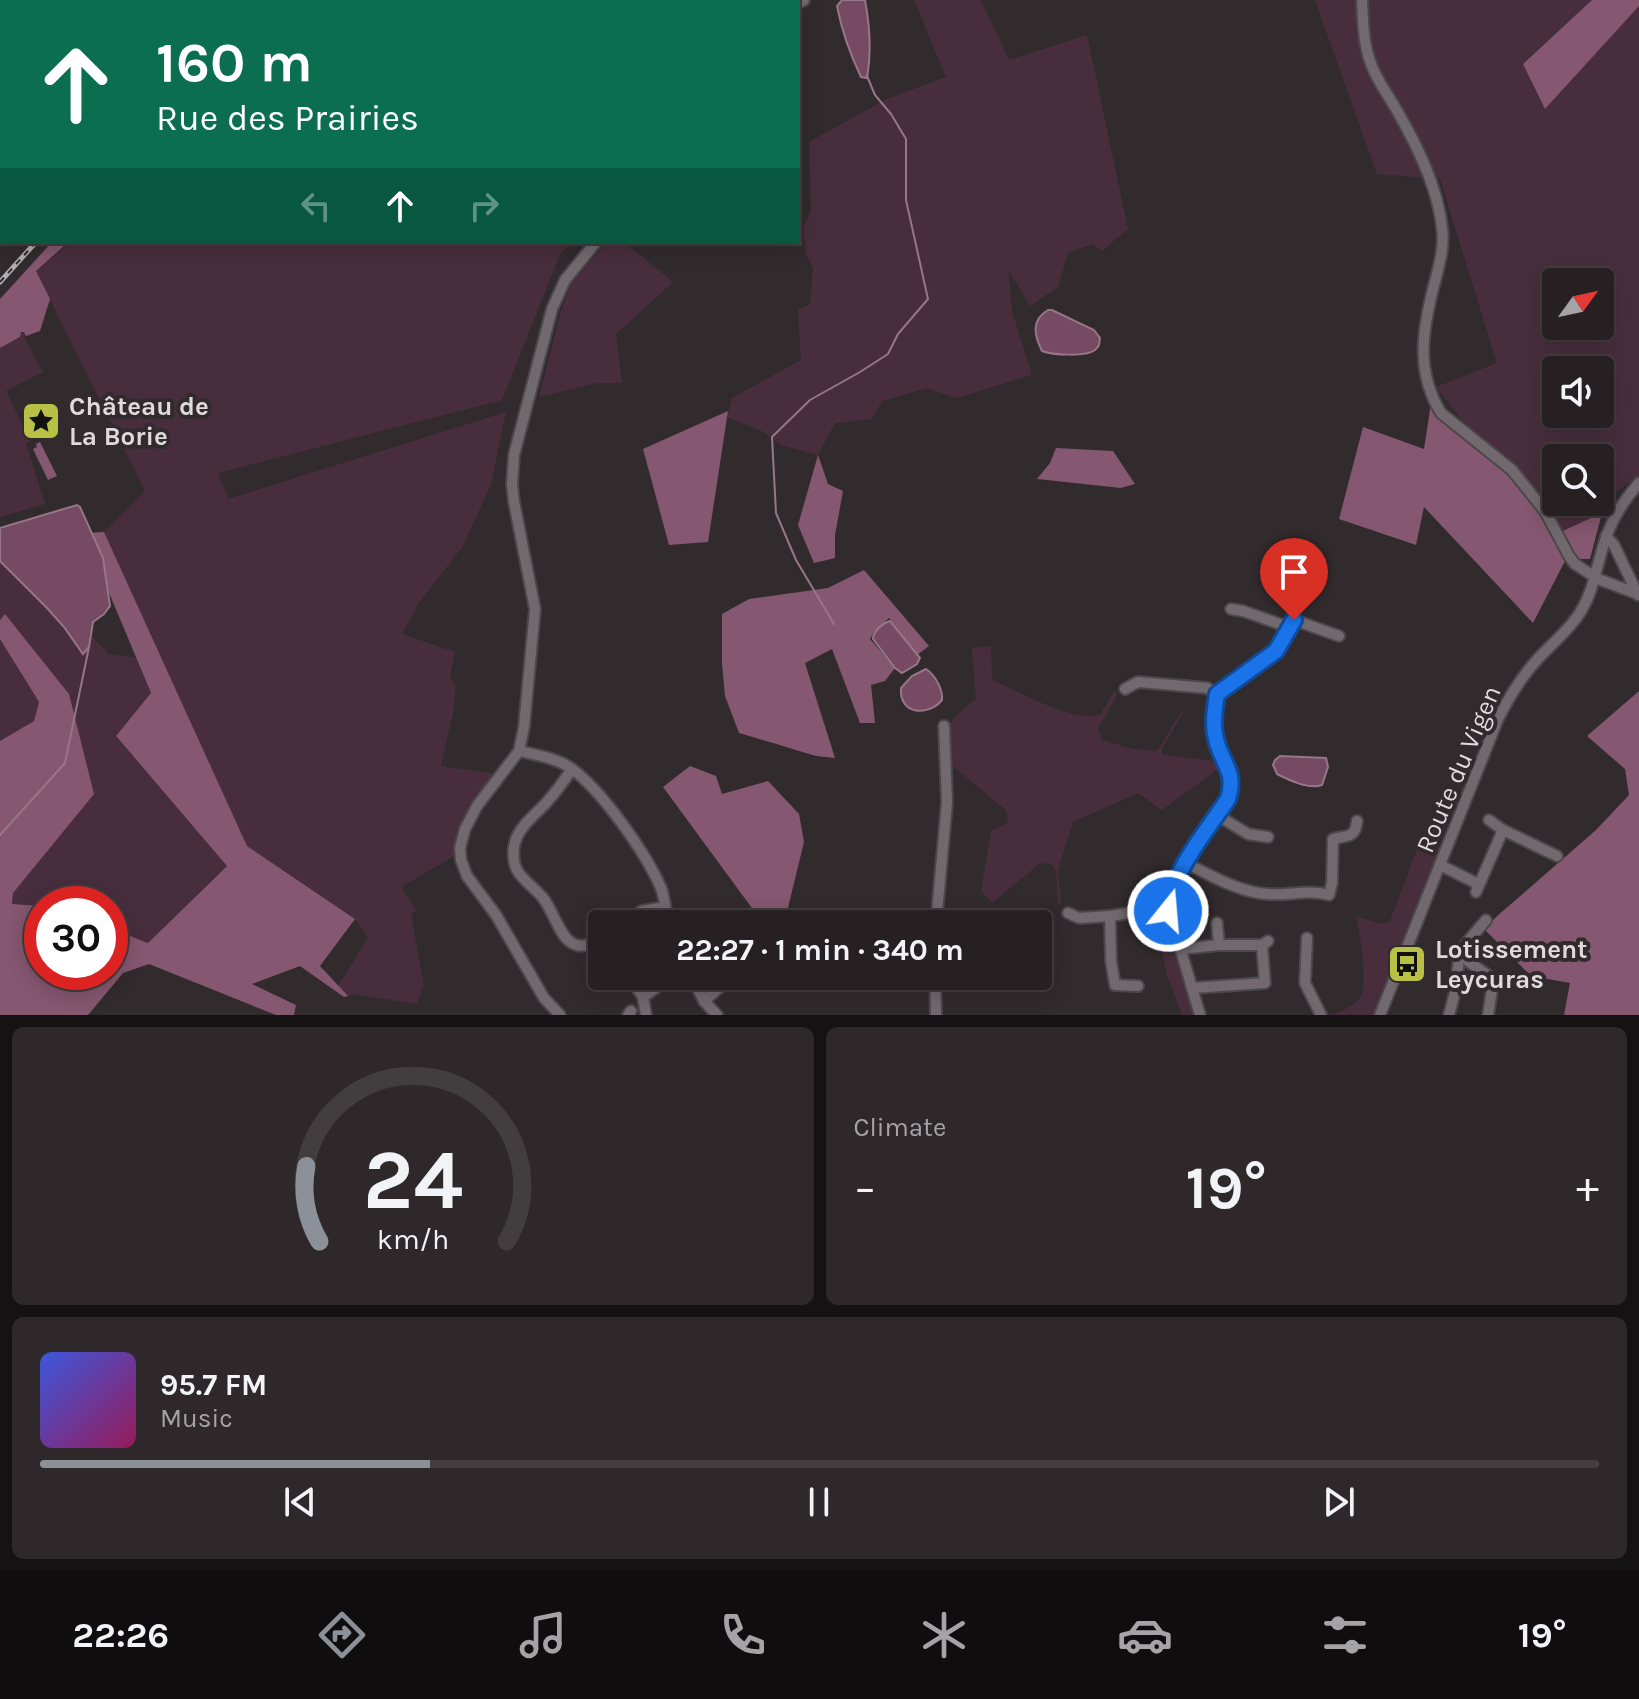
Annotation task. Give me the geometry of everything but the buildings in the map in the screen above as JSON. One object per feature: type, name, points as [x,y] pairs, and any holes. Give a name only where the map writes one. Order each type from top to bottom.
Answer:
[{"type":"street","points":[[1362,0],[1370,62],[1414,140],[1441,218],[1443,242],[1424,345],[1428,387],[1441,413],[1512,470],[1545,511],[1575,564],[1595,578],[1638,595]]},
{"type":"street","points":[[560,1015],[544,998],[496,915],[467,876],[460,848],[465,829],[477,806],[519,751],[535,609],[514,502],[514,455],[552,309],[565,280],[594,244]]},
{"type":"street","name":"Route du Vigen","points":[[1380,1015],[1498,719],[1532,665],[1578,616],[1595,578],[1606,536],[1623,500],[1639,483]]},
{"type":"street","points":[[1606,536],[1614,545],[1638,595]]},
{"type":"street","points":[[1231,609],[1291,628]]},
{"type":"street","points":[[1217,694],[1276,651],[1294,620],[1339,636]]},
{"type":"street","points":[[1125,689],[1138,682],[1207,688],[1217,694]]},
{"type":"street","points":[[1200,1015],[1168,907],[1171,889],[1185,863],[1231,790],[1228,765],[1215,737],[1217,694]]},
{"type":"street","points":[[937,910],[947,802],[944,726]]},
{"type":"street","points":[[519,751],[557,761],[572,769],[604,800],[638,848],[661,889],[666,910]]},
{"type":"street","points":[[572,769],[519,832],[514,845],[514,862],[521,877],[543,899],[559,931],[567,939],[581,945],[588,944]]},
{"type":"street","points":[[1217,815],[1248,834],[1268,837]]},
{"type":"street","points":[[1489,820],[1557,856]]},
{"type":"street","points":[[1185,863],[1249,892],[1271,895],[1318,892],[1329,895],[1333,839],[1352,835],[1356,831],[1357,821]]},
{"type":"street","points":[[1440,865],[1477,888],[1503,830]]},
{"type":"street","points":[[648,910],[665,907]]},
{"type":"street","points":[[1068,913],[1079,918],[1168,907]]},
{"type":"street","points":[[1110,916],[1115,985],[1138,986]]},
{"type":"street","points":[[1449,1015],[1456,988],[1459,955],[1486,920]]},
{"type":"street","points":[[1217,923],[1219,945]]},
{"type":"street","points":[[1307,938],[1305,983],[1321,1015]]},
{"type":"street","points":[[1180,949],[1265,943],[1265,983],[1192,988]]},
{"type":"street","points":[[1459,955],[1489,976],[1493,983],[1488,1015]]},
{"type":"street","points":[[638,990],[643,997],[646,1015]]},
{"type":"street","points":[[643,997],[653,990]]},
{"type":"street","points":[[698,990],[717,1015]]},
{"type":"street","points":[[704,1001],[717,990]]},
{"type":"street","points":[[935,990],[936,1015]]},
{"type":"shaded area","points":[[842,0],[865,0],[870,39],[867,78],[861,77],[844,34],[837,6]]},
{"type":"shaded area","points":[[914,0],[981,0],[1009,60],[1087,35],[1128,229],[1102,251],[1092,244],[1068,253],[1058,287],[1030,306],[1008,269],[1012,311],[1032,375],[956,398],[927,388],[882,401],[872,419],[835,423],[818,455],[781,445],[764,432],[727,417],[732,398],[801,360],[798,310],[810,304],[813,268],[806,255],[803,228],[811,211],[809,142],[887,99],[946,77]]},
{"type":"shaded area","points":[[1315,0],[1592,0],[1523,63],[1545,109],[1639,6],[1639,476],[1614,493],[1614,444],[1542,444],[1542,516],[1596,516],[1554,536],[1436,387],[1497,363],[1440,179],[1377,174]]},
{"type":"shaded area","points":[[1592,0],[1639,0],[1639,6],[1545,109],[1523,64]]},
{"type":"shaded area","points":[[50,244],[68,244],[36,271],[50,299],[40,331],[26,336],[21,332],[20,337],[0,348],[0,299]]},
{"type":"shaded area","points":[[69,244],[570,244],[560,254],[502,400],[218,473],[228,499],[506,412],[491,484],[463,546],[418,604],[402,634],[455,652],[450,676],[455,685],[454,709],[441,766],[496,774],[466,815],[458,833],[456,855],[401,887],[416,910],[411,915],[424,985],[417,1004],[353,994],[348,996],[338,986],[368,938],[355,919],[247,846],[104,532],[145,491],[36,271]]},
{"type":"shaded area","points":[[605,244],[626,244],[673,282],[616,334],[622,383],[597,383],[539,397],[561,311],[571,284]]},
{"type":"shaded area","points":[[1048,310],[1094,330],[1100,338],[1098,347],[1091,352],[1077,354],[1042,351],[1036,328],[1039,318]]},
{"type":"shaded area","points":[[21,332],[26,334],[25,339],[43,372],[6,391],[30,441],[26,444],[45,504],[0,517],[0,348],[20,337]]},
{"type":"shaded area","points":[[1431,403],[1439,417],[1509,473],[1554,535],[1601,516],[1590,559],[1566,559],[1533,623],[1424,507],[1416,545],[1339,519],[1363,427],[1424,449]]},
{"type":"shaded area","points":[[728,411],[708,542],[669,545],[643,449]]},
{"type":"shaded area","points":[[40,442],[57,476],[48,480],[33,449]]},
{"type":"shaded area","points":[[1056,448],[1113,451],[1135,484],[1121,488],[1037,479],[1050,463]]},
{"type":"shaded area","points":[[818,455],[828,484],[843,491],[835,535],[835,558],[814,563],[798,525]]},
{"type":"shaded area","points":[[77,505],[103,558],[110,606],[93,622],[89,647],[83,654],[64,627],[0,561],[0,528]]},
{"type":"shaded area","points":[[104,532],[247,846],[355,919],[320,966],[348,996],[344,997],[300,966],[252,984],[296,1005],[294,1015],[276,1015],[149,964],[128,971],[128,935],[148,943],[227,866],[116,736],[151,693],[84,533]]},
{"type":"shaded area","points":[[0,561],[64,627],[83,654],[89,647],[90,634],[108,654],[136,658],[151,693],[116,737],[227,865],[148,943],[128,935],[128,886],[24,886],[24,905],[12,904],[69,694],[5,614],[0,620]]},
{"type":"shaded area","points":[[864,570],[929,646],[917,655],[889,618],[874,632],[870,639],[895,668],[885,681],[871,685],[875,723],[860,723],[832,649],[805,663],[835,758],[816,756],[739,733],[725,696],[722,614],[749,599],[828,588]]},
{"type":"shaded area","points":[[5,614],[69,694],[94,794],[13,893],[12,904],[24,905],[24,990],[109,990],[88,1015],[0,1015],[0,741],[34,721],[39,702],[0,639],[0,620]]},
{"type":"shaded area","points":[[890,621],[920,658],[917,664],[902,673],[873,639],[879,628]]},
{"type":"shaded area","points":[[0,639],[39,702],[34,721],[0,741]]},
{"type":"shaded area","points":[[991,646],[992,680],[1060,710],[1088,716],[1100,715],[1115,690],[1117,696],[1098,728],[1102,740],[1133,749],[1156,751],[1183,712],[1162,749],[1163,755],[1215,761],[1218,757],[1222,766],[1162,810],[1138,793],[1073,822],[1058,870],[1061,903],[1058,904],[1056,871],[1050,863],[1039,864],[992,903],[981,890],[991,831],[1008,823],[1006,810],[949,763],[947,727],[976,699],[972,648]]},
{"type":"shaded area","points":[[926,669],[938,683],[942,700],[930,709],[916,710],[905,704],[901,688],[912,676]]},
{"type":"shaded area","points":[[1639,691],[1639,1015],[1564,1015],[1570,983],[1531,976],[1485,930],[1596,830],[1629,795],[1625,769],[1587,736]]},
{"type":"shaded area","points":[[1280,756],[1326,758],[1328,767],[1322,785],[1305,785],[1277,774],[1273,765]]},
{"type":"shaded area","points":[[690,766],[716,776],[722,794],[768,781],[799,814],[804,842],[787,910],[753,910],[663,787]]},
{"type":"shaded area","points":[[1420,842],[1445,846],[1408,945],[1375,1015],[1324,1015],[1350,1006],[1362,994],[1363,967],[1356,916],[1380,924],[1390,921]]},
{"type":"shaded area","points":[[1153,912],[1163,913],[1194,1015],[1182,1015],[1167,975]]},
{"type":"waterway","points":[[834,624],[796,560],[776,513],[772,437],[810,400],[888,354],[898,334],[928,299],[906,200],[906,139],[875,95],[867,76]]},
{"type":"waterway","points":[[0,835],[65,763],[89,647]]},
{"type":"railway","points":[[0,282],[34,244]]},
{"type":"place","name":"Château de La Borie","points":[[41,421]]},
{"type":"place","name":"Lotissement Leycuras","points":[[1407,964]]},
{"type":"route","points":[[1168,911],[1171,889],[1231,790],[1228,765],[1215,737],[1217,694],[1276,651],[1294,620]]}]
